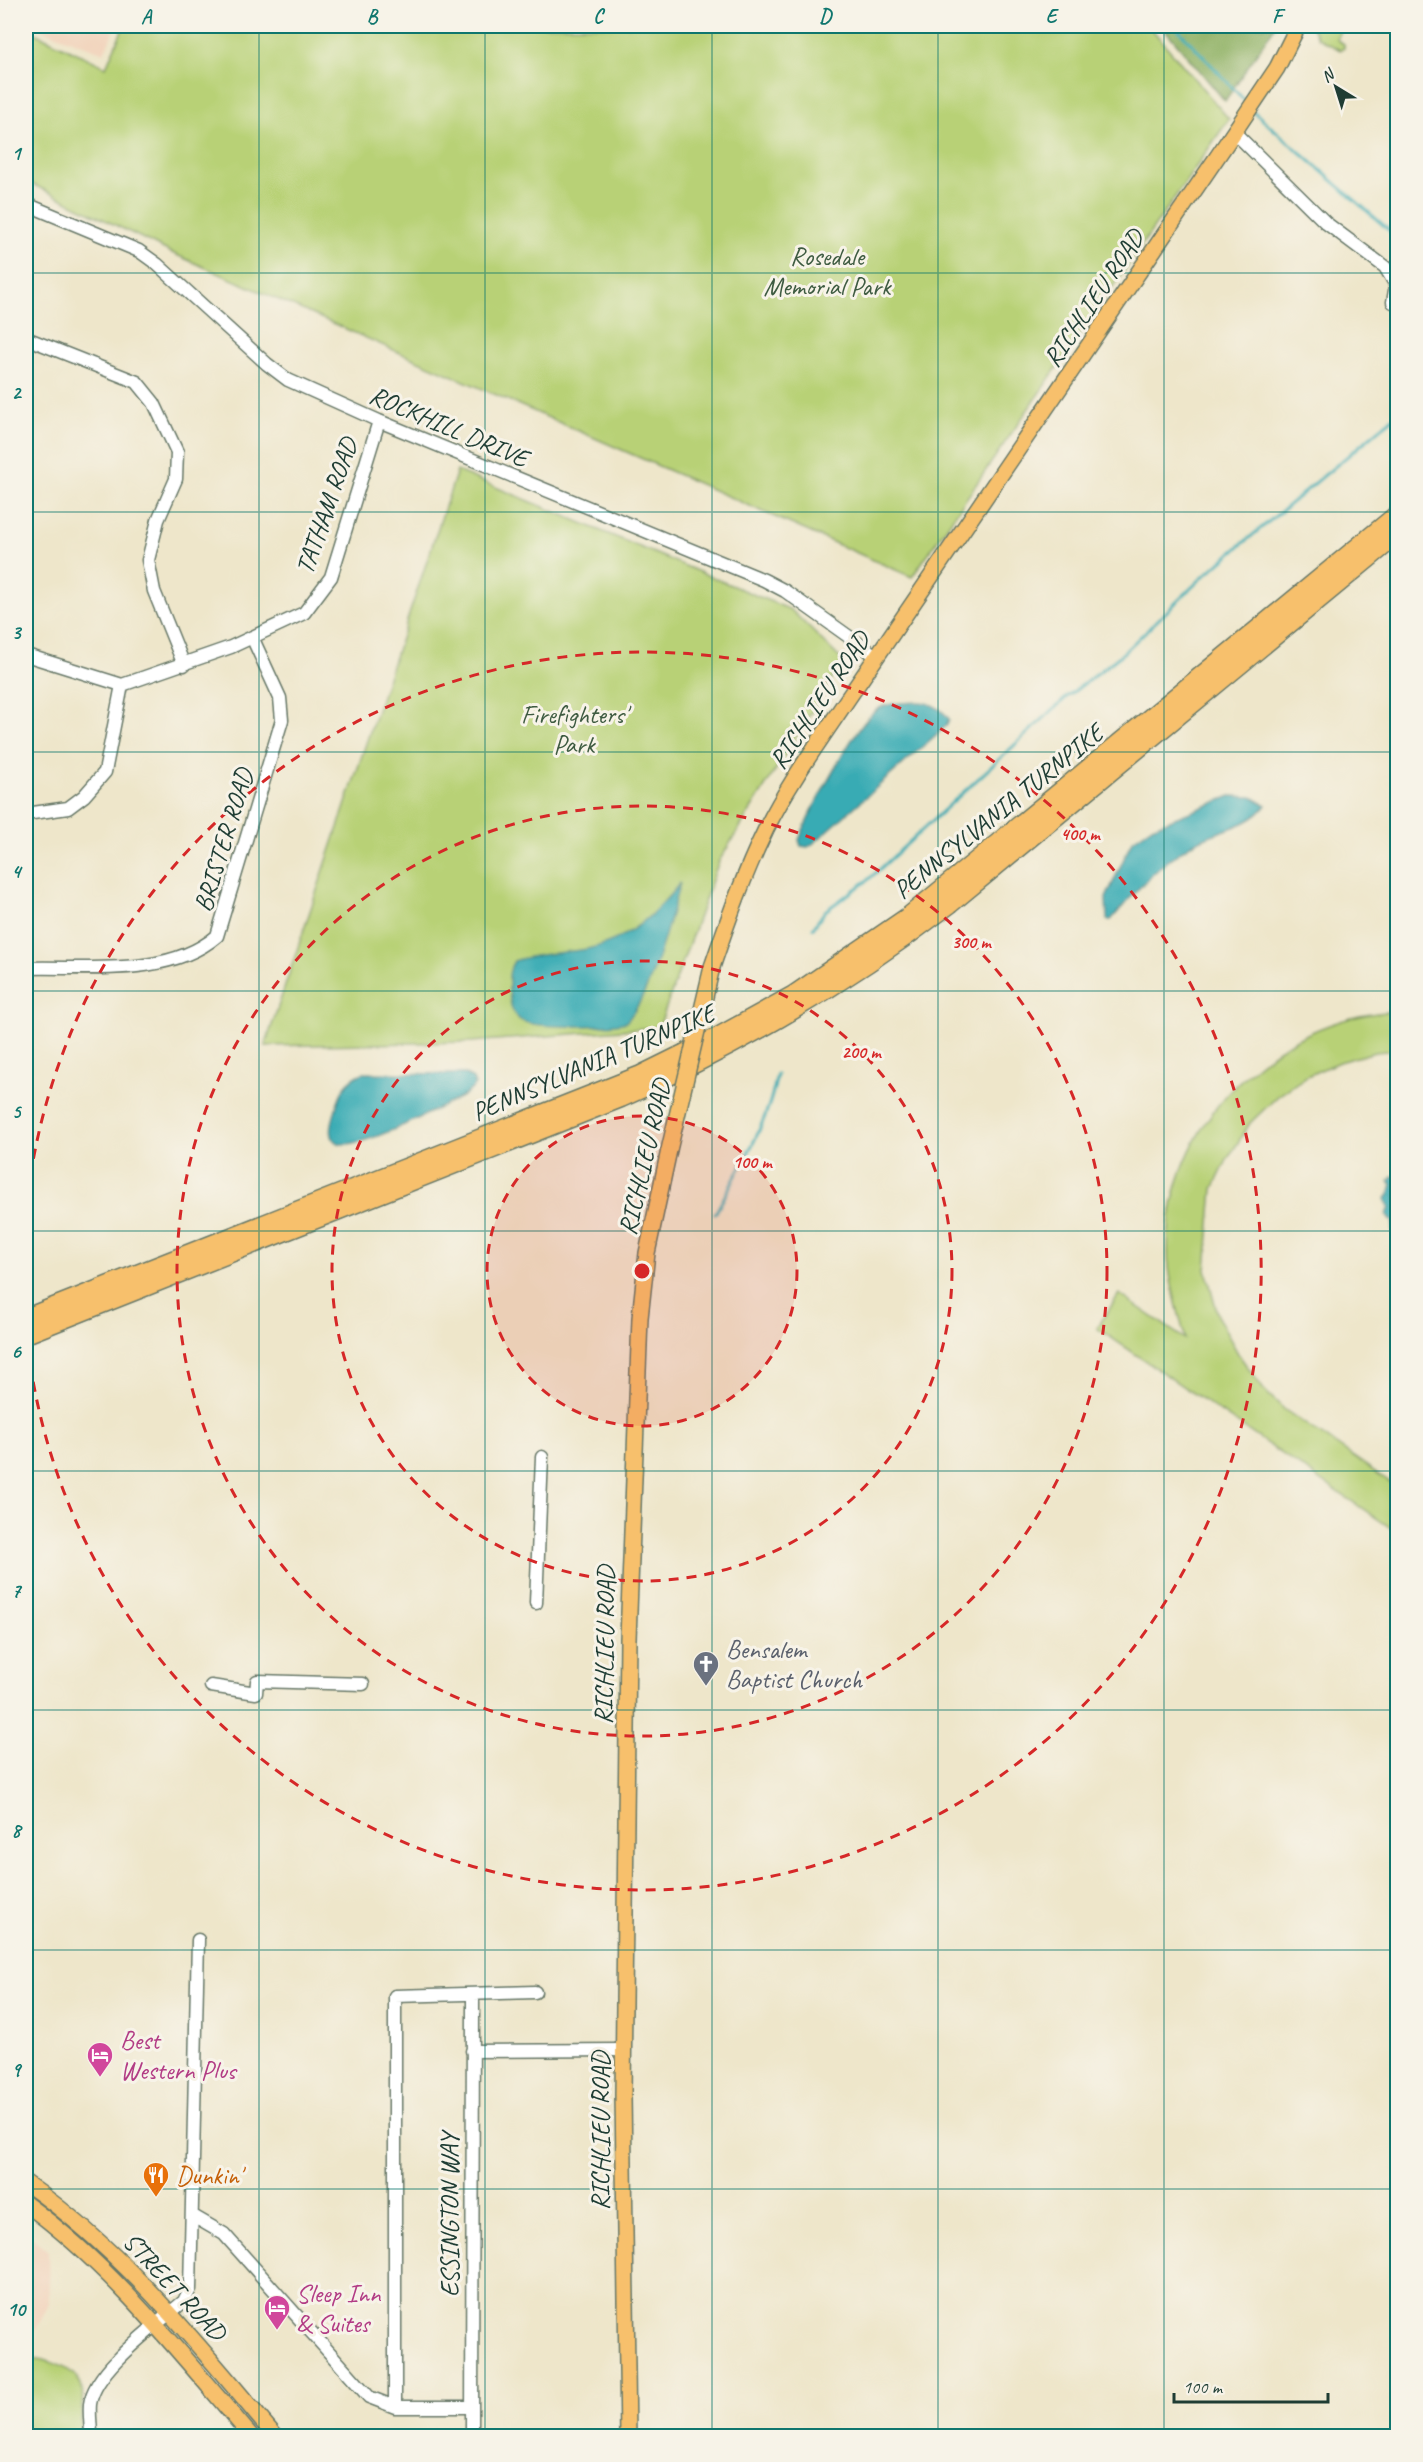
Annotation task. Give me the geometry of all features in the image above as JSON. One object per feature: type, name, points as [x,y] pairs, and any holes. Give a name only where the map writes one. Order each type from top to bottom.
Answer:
[{"type":"highway","name":"PENNSYLVANIA TURNPIKE","points":[[26,1318],[641,1074],[718,1037],[794,995],[908,917],[1398,514]]},
{"type":"highway","name":"PENNSYLVANIA TURNPIKE","points":[[26,1334],[621,1098],[718,1054],[796,1011],[882,954],[951,903],[1398,534]]},
{"type":"main road","name":"RICHLIEU ROAD","points":[[628,2436],[624,2234],[626,1701],[640,1317],[647,1253],[712,967],[732,908],[766,828],[812,753],[1234,132],[1276,68],[1298,26]]},
{"type":"main road","name":"STREET ROAD","points":[[26,2183],[106,2246],[170,2313],[275,2436]]},
{"type":"main road","name":"STREET ROAD","points":[[26,2204],[95,2263],[156,2326],[251,2436]]},
{"type":"street","points":[[1234,132],[1326,223],[1384,267],[1396,285],[1393,302]]},
{"type":"street","name":"ROCKHILL DRIVE","points":[[26,204],[139,251],[176,279],[267,364],[288,380],[379,421],[764,580],[785,591],[876,656]]},
{"type":"street","points":[[26,338],[137,382],[154,403],[177,452],[176,479],[158,520],[148,560],[154,591],[184,665]]},
{"type":"street","name":"TATHAM ROAD","points":[[122,685],[184,665],[304,613],[331,577],[379,421]]},
{"type":"street","name":"BRISTER ROAD","points":[[26,968],[151,966],[179,959],[201,950],[217,936],[282,720],[280,698],[252,637]]},
{"type":"street","points":[[26,655],[122,685],[105,772],[68,808],[26,814]]},
{"type":"street","points":[[536,1603],[542,1457]]},
{"type":"street","points":[[211,1686],[256,1693],[257,1681],[363,1684]]},
{"type":"street","points":[[91,2436],[90,2403],[97,2384],[110,2368],[184,2301],[190,2289],[198,1940]]},
{"type":"street","points":[[395,2407],[395,1996],[535,1992]]},
{"type":"street","name":"ESSINGTON WAY","points":[[472,2436],[473,1994]]},
{"type":"street","points":[[472,2051],[624,2050]]},
{"type":"street","points":[[193,2216],[224,2234],[364,2392],[382,2404],[395,2407],[471,2407]]},
{"type":"shaded area","points":[[32,26],[116,26],[104,53]]},
{"type":"shaded area","points":[[26,2232],[48,2251],[49,2304],[33,2336],[26,2336]]},
{"type":"green space","name":"Rosedale Memorial Park","points":[[124,26],[1149,26],[1229,119],[912,577],[172,253],[26,181],[26,29],[106,67]]},
{"type":"green space","points":[[1162,26],[1275,26],[1225,101]]},
{"type":"green space","points":[[1313,26],[1341,26],[1337,40],[1344,44],[1344,48],[1340,50],[1318,38]]},
{"type":"green space","name":"Firefighters' Park","points":[[457,471],[791,610],[843,661],[719,861],[659,1027],[471,1042],[265,1046]]},
{"type":"green space","points":[[1397,1011],[1397,1050],[1375,1052],[1339,1062],[1307,1076],[1278,1096],[1250,1123],[1227,1160],[1213,1189],[1206,1270],[1219,1319],[1239,1355],[1264,1390],[1285,1410],[1397,1487],[1397,1532],[1097,1328],[1119,1294],[1185,1339],[1169,1265],[1172,1207],[1185,1163],[1206,1122],[1234,1087],[1268,1057],[1308,1034],[1351,1018]]},
{"type":"green space","points":[[26,2358],[59,2365],[74,2374],[79,2381],[82,2388],[81,2436],[26,2436]]},
{"type":"water","points":[[919,702],[932,705],[943,712],[949,719],[946,726],[815,842],[808,847],[801,846],[799,840],[812,810],[846,749],[869,717],[887,705]]},
{"type":"water","points":[[1231,796],[1252,797],[1266,805],[1259,813],[1242,824],[1201,839],[1179,853],[1148,879],[1111,920],[1107,920],[1106,898],[1132,841],[1152,827]]},
{"type":"water","points":[[680,883],[652,975],[644,994],[626,1022],[588,1026],[554,1026],[526,1022],[516,1016],[511,1005],[509,989],[510,971],[514,961],[587,949],[615,940],[640,925]]},
{"type":"water","points":[[363,1073],[465,1074],[473,1079],[475,1084],[460,1097],[386,1133],[354,1143],[341,1144],[332,1136],[336,1108],[345,1087],[352,1079]]},
{"type":"water","points":[[1397,1177],[1397,1237],[1392,1232],[1393,1222],[1386,1215],[1390,1208],[1385,1199],[1389,1195],[1392,1184],[1389,1181]]},
{"type":"waterway","points":[[1175,26],[1245,101]]},
{"type":"waterway","points":[[1254,112],[1398,238]]},
{"type":"waterway","points":[[813,928],[825,911],[868,880],[1068,696],[1121,655],[1206,574],[1398,414]]},
{"type":"waterway","points":[[715,1214],[760,1129],[777,1074]]},
{"type":"place","name":"Bensalem Baptist Church","points":[[706,1687]]},
{"type":"place","name":"Best Western Plus","points":[[100,2078]]},
{"type":"place","name":"Dunkin'","points":[[156,2198]]},
{"type":"place","name":"Sleep Inn & Suites","points":[[277,2331]]}]
